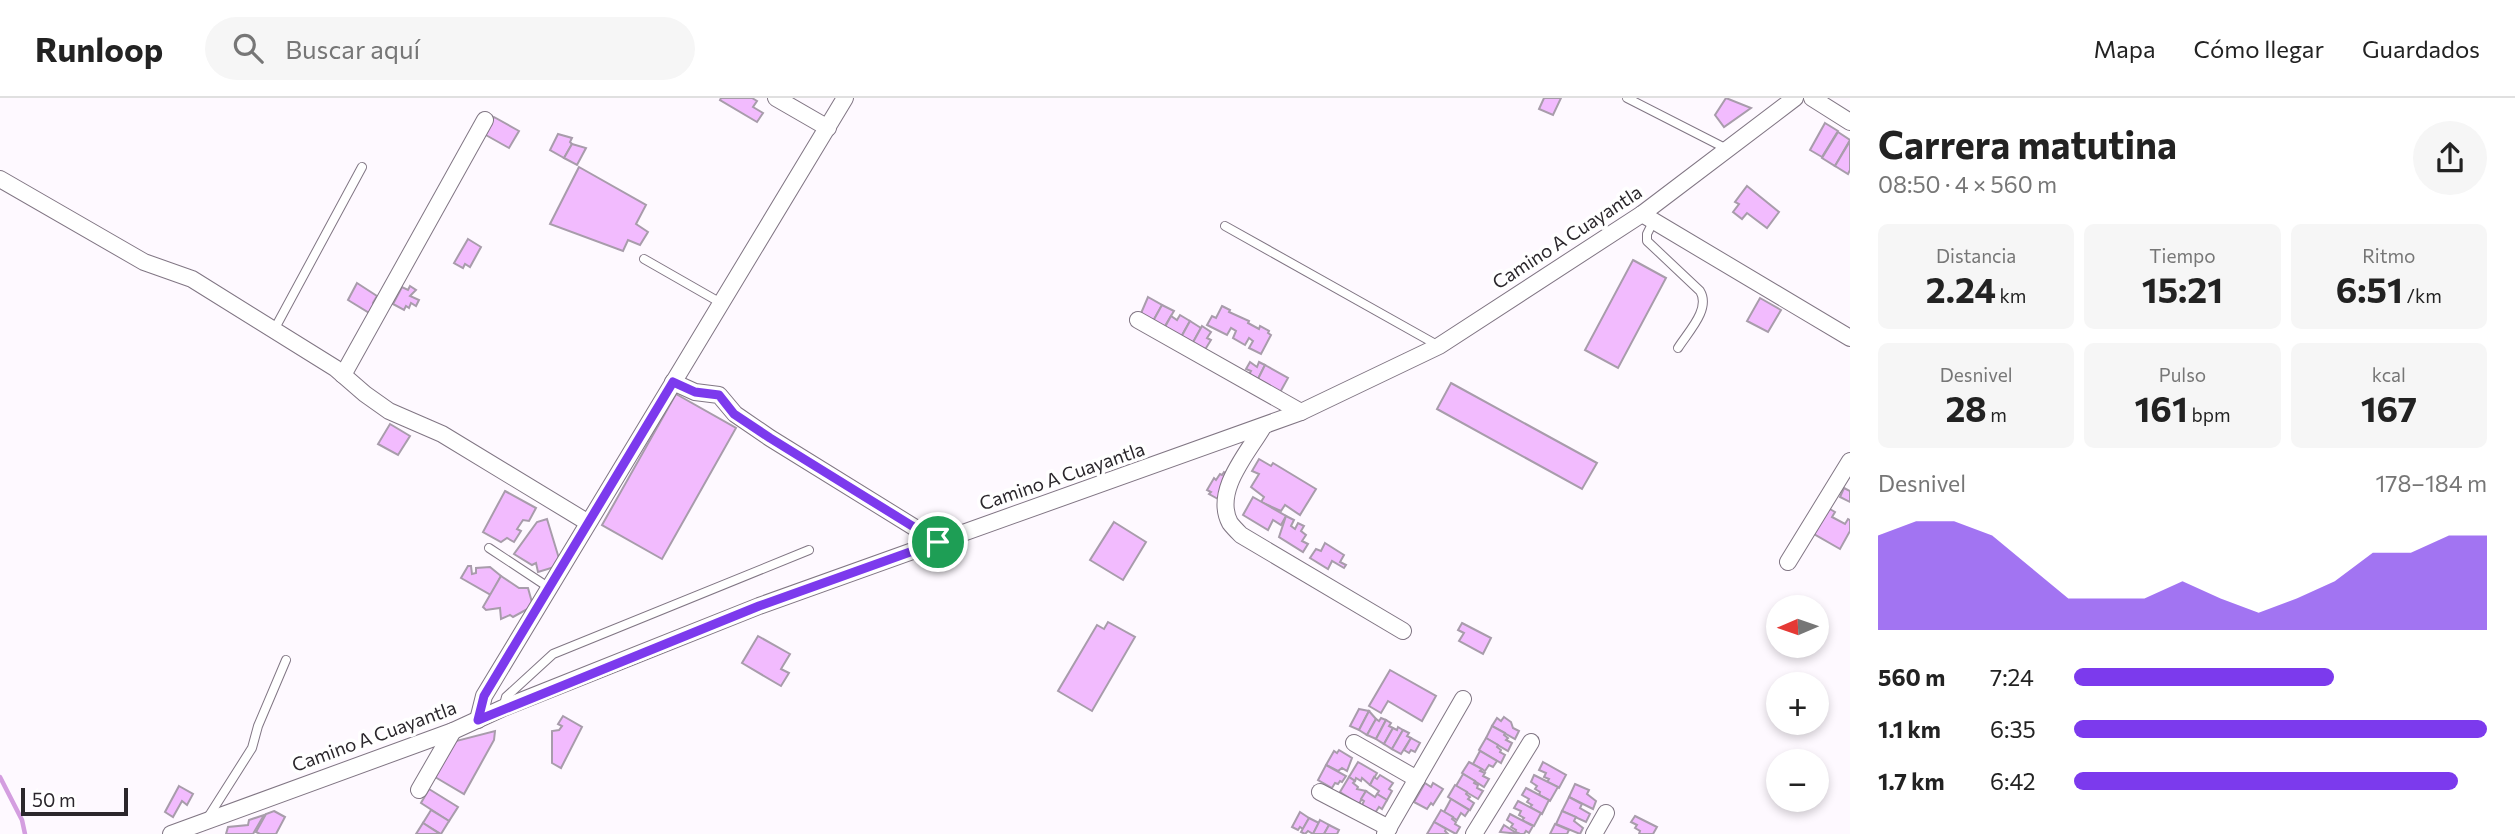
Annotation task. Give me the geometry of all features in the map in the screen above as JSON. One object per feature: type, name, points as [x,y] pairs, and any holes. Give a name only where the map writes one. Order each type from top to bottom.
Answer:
[{"type":"street","points":[[776,98],[828,128]]},
{"type":"street","points":[[478,720],[484,696],[548,587],[845,98]]},
{"type":"street","name":"Camino A Cuayantla","points":[[182,832],[453,731],[503,708],[759,606],[1301,412],[1438,346],[1648,217],[1727,149],[1795,98]]},
{"type":"street","points":[[1812,98],[1850,122]]},
{"type":"street","points":[[343,375],[485,120]]},
{"type":"street","points":[[0,179],[144,262],[192,279],[343,375],[389,411],[442,434],[587,522]]},
{"type":"street","points":[[1648,217],[1850,338]]},
{"type":"street","points":[[1138,320],[1301,412]]},
{"type":"street","points":[[673,382],[695,392],[719,395],[734,414],[938,542]]},
{"type":"street","points":[[1263,427],[1228,486],[1226,505],[1230,522],[1241,535],[1403,631]]},
{"type":"street","points":[[1788,562],[1850,461]]},
{"type":"street","points":[[1320,792],[1387,831],[1463,699]]},
{"type":"street","points":[[419,790],[453,731]]},
{"type":"street","points":[[1474,834],[1531,742]]},
{"type":"street","points":[[1354,743],[1417,779]]},
{"type":"street","points":[[1594,834],[1606,813]]},
{"type":"lane","points":[[1627,98],[1727,149]]},
{"type":"lane","points":[[274,330],[362,167]]},
{"type":"lane","points":[[1648,217],[1647,241],[1700,291],[1704,298],[1703,307],[1678,348]]},
{"type":"lane","points":[[1225,226],[1438,346]]},
{"type":"lane","points":[[644,259],[720,303]]},
{"type":"lane","points":[[489,548],[548,587]]},
{"type":"lane","points":[[503,708],[506,698],[553,654],[809,550]]},
{"type":"lane","points":[[204,822],[223,797],[252,748],[258,726],[286,660]]},
{"type":"building","points":[[721,98],[752,98],[757,101],[753,107],[763,113],[757,122],[720,100]]},
{"type":"building","points":[[1544,98],[1561,98],[1553,115],[1539,109]]},
{"type":"building","points":[[1726,98],[1751,108],[1724,127],[1715,115]]},
{"type":"building","points":[[494,117],[519,131],[509,148],[484,134]]},
{"type":"building","points":[[1825,123],[1838,131],[1822,157],[1810,150]]},
{"type":"building","points":[[1838,132],[1850,140],[1835,166],[1822,158]]},
{"type":"building","points":[[558,134],[572,138],[572,144],[564,158],[550,150]]},
{"type":"building","points":[[1850,141],[1850,170],[1848,174],[1835,166]]},
{"type":"building","points":[[572,144],[586,148],[577,165],[564,158]]},
{"type":"building","points":[[579,167],[646,205],[636,224],[648,232],[640,245],[628,240],[623,251],[550,224]]},
{"type":"building","points":[[1747,186],[1779,212],[1767,228],[1747,213],[1742,219],[1733,212],[1739,204],[1735,202]]},
{"type":"building","points":[[468,239],[481,247],[470,267],[465,264],[463,268],[454,263]]},
{"type":"building","points":[[1633,260],[1666,278],[1618,368],[1585,350]]},
{"type":"building","points":[[357,283],[377,296],[371,314],[348,300]]},
{"type":"building","points":[[410,286],[416,290],[410,296],[419,300],[416,306],[411,303],[409,308],[406,306],[404,310],[393,304],[402,287],[408,290]]},
{"type":"building","points":[[1148,297],[1162,305],[1152,323],[1139,318]]},
{"type":"building","points":[[1760,298],[1781,310],[1768,332],[1747,321]]},
{"type":"building","points":[[1162,305],[1174,311],[1162,331],[1152,323]]},
{"type":"building","points":[[1222,306],[1259,329],[1260,326],[1269,331],[1271,335],[1261,354],[1249,348],[1253,341],[1249,338],[1245,345],[1233,338],[1236,331],[1231,328],[1227,335],[1207,325],[1212,316],[1216,318]]},
{"type":"building","points":[[1180,315],[1190,321],[1181,337],[1165,327],[1171,316],[1177,320]]},
{"type":"building","points":[[1190,321],[1201,328],[1191,346],[1179,341]]},
{"type":"building","points":[[1202,326],[1211,332],[1207,338],[1211,340],[1203,353],[1191,346]]},
{"type":"building","points":[[1250,362],[1257,367],[1259,362],[1265,365],[1256,383],[1247,378],[1251,371],[1246,369]]},
{"type":"building","points":[[1265,365],[1288,378],[1278,396],[1256,383]]},
{"type":"building","points":[[1451,383],[1597,463],[1582,489],[1437,409]]},
{"type":"building","points":[[676,394],[736,428],[662,559],[602,525]]},
{"type":"building","points":[[390,424],[410,436],[398,455],[378,444]]},
{"type":"building","points":[[1259,459],[1271,466],[1273,463],[1316,489],[1300,515],[1285,505],[1281,511],[1261,502],[1264,497],[1251,487],[1259,474],[1252,471]]},
{"type":"building","points":[[1224,472],[1231,476],[1218,499],[1207,490],[1214,478],[1216,480]]},
{"type":"building","points":[[1844,488],[1850,491],[1850,502],[1840,497]]},
{"type":"building","points":[[505,491],[536,508],[529,521],[523,520],[517,529],[521,531],[514,542],[507,538],[501,542],[483,532]]},
{"type":"building","points":[[1253,497],[1286,516],[1281,525],[1273,520],[1268,530],[1243,515]]},
{"type":"building","points":[[1828,508],[1835,512],[1832,517],[1845,524],[1850,520],[1850,531],[1840,549],[1814,534]]},
{"type":"building","points":[[1286,516],[1294,520],[1291,526],[1295,529],[1298,523],[1304,526],[1301,531],[1306,535],[1302,541],[1308,544],[1303,552],[1279,537]]},
{"type":"building","points":[[547,519],[561,565],[538,572],[536,563],[532,565],[514,554],[537,522]]},
{"type":"building","points":[[1114,522],[1146,542],[1123,580],[1090,560]]},
{"type":"building","points":[[1325,543],[1344,555],[1340,562],[1346,565],[1344,568],[1332,561],[1328,569],[1310,558],[1316,549],[1321,551]]},
{"type":"building","points":[[468,566],[471,566],[472,574],[476,573],[476,568],[490,567],[501,576],[491,595],[461,578]]},
{"type":"building","points":[[501,576],[519,588],[528,588],[533,606],[513,617],[510,615],[501,619],[500,608],[486,610],[483,607]]},
{"type":"building","points":[[1108,622],[1135,637],[1092,711],[1058,691],[1097,625],[1104,629]]},
{"type":"building","points":[[1462,623],[1491,638],[1483,654],[1459,641],[1464,633],[1458,630]]},
{"type":"building","points":[[758,636],[790,654],[781,669],[789,673],[781,686],[742,663]]},
{"type":"building","points":[[1390,670],[1436,696],[1422,721],[1388,701],[1381,713],[1369,706]]},
{"type":"building","points":[[1359,709],[1369,711],[1359,730],[1350,726]]},
{"type":"building","points":[[1369,711],[1376,719],[1367,735],[1359,730]]},
{"type":"building","points":[[563,716],[582,727],[561,768],[552,763],[552,731],[559,730],[562,726],[558,724]]},
{"type":"building","points":[[1504,717],[1519,731],[1515,739],[1492,726],[1497,718],[1501,721]]},
{"type":"building","points":[[1381,718],[1386,720],[1376,739],[1367,735],[1376,719],[1379,721]]},
{"type":"building","points":[[1386,720],[1393,728],[1384,744],[1376,739]]},
{"type":"building","points":[[1492,726],[1505,733],[1508,738],[1506,740],[1512,743],[1508,751],[1486,738]]},
{"type":"building","points":[[1398,727],[1403,730],[1392,749],[1384,744],[1393,728],[1397,730]]},
{"type":"building","points":[[1403,730],[1409,733],[1407,736],[1411,738],[1401,754],[1392,749]]},
{"type":"building","points":[[495,731],[494,740],[464,794],[435,777],[456,741]]},
{"type":"building","points":[[1411,738],[1420,743],[1415,752],[1411,750],[1409,753],[1404,750]]},
{"type":"building","points":[[1486,738],[1498,745],[1500,752],[1505,755],[1501,763],[1479,750]]},
{"type":"building","points":[[1339,750],[1352,758],[1347,771],[1342,768],[1338,771],[1326,765],[1334,751],[1337,753]]},
{"type":"building","points":[[1480,751],[1497,761],[1485,771],[1473,764]]},
{"type":"building","points":[[1358,762],[1377,773],[1370,785],[1362,778],[1361,781],[1356,778],[1355,781],[1349,777]]},
{"type":"building","points":[[1469,762],[1482,769],[1480,771],[1485,773],[1483,776],[1489,779],[1484,787],[1462,773]]},
{"type":"building","points":[[1543,762],[1566,775],[1559,788],[1547,782],[1549,779],[1544,777],[1546,773],[1539,770]]},
{"type":"building","points":[[1326,765],[1346,776],[1332,788],[1318,780]]},
{"type":"building","points":[[1463,774],[1475,781],[1477,788],[1483,791],[1478,799],[1456,786]]},
{"type":"building","points":[[1380,775],[1393,783],[1387,800],[1377,794],[1379,791],[1370,785],[1374,777],[1377,779]]},
{"type":"building","points":[[1534,775],[1558,787],[1550,801],[1539,795],[1540,792],[1535,789],[1537,786],[1531,782]]},
{"type":"building","points":[[1349,777],[1355,781],[1353,783],[1357,789],[1366,791],[1359,804],[1340,792]]},
{"type":"building","points":[[1425,783],[1431,787],[1433,783],[1443,789],[1433,805],[1431,803],[1427,809],[1414,802]]},
{"type":"building","points":[[1575,784],[1589,790],[1587,794],[1596,801],[1593,809],[1569,797]]},
{"type":"building","points":[[1455,785],[1467,792],[1470,797],[1468,799],[1474,803],[1470,810],[1448,797]]},
{"type":"building","points":[[179,786],[193,794],[187,805],[182,801],[173,817],[165,812]]},
{"type":"building","points":[[1526,788],[1549,800],[1542,814],[1530,807],[1532,805],[1527,802],[1529,799],[1522,795]]},
{"type":"building","points":[[429,789],[458,807],[449,821],[421,803]]},
{"type":"building","points":[[1366,791],[1387,800],[1382,809],[1379,807],[1375,813],[1362,805],[1364,801],[1361,799]]},
{"type":"building","points":[[1569,797],[1582,804],[1580,808],[1590,814],[1586,822],[1562,811]]},
{"type":"building","points":[[1451,799],[1469,810],[1465,816],[1461,813],[1457,820],[1444,812]]},
{"type":"building","points":[[1518,801],[1541,813],[1534,826],[1522,820],[1524,818],[1519,815],[1521,811],[1514,808]]},
{"type":"building","points":[[431,810],[449,821],[441,834],[423,823]]},
{"type":"building","points":[[1441,810],[1453,817],[1455,824],[1460,827],[1456,834],[1434,822]]},
{"type":"building","points":[[274,811],[285,817],[276,834],[256,832],[266,814]]},
{"type":"building","points":[[1562,811],[1576,817],[1574,821],[1583,828],[1580,834],[1556,824]]},
{"type":"building","points":[[1300,812],[1309,818],[1303,829],[1300,827],[1298,830],[1292,827]]},
{"type":"building","points":[[1510,814],[1533,826],[1529,833],[1515,832],[1511,827],[1513,824],[1507,820]]},
{"type":"building","points":[[264,815],[253,834],[226,834],[228,827],[248,825],[249,820]]},
{"type":"building","points":[[1635,816],[1657,827],[1653,834],[1639,834],[1640,831],[1635,828],[1637,825],[1631,822]]},
{"type":"building","points":[[1309,818],[1319,823],[1313,834],[1308,831],[1305,834],[1301,832]]},
{"type":"building","points":[[1320,820],[1329,825],[1324,834],[1313,834]]},
{"type":"building","points":[[1434,822],[1446,829],[1448,834],[1427,834]]},
{"type":"building","points":[[423,823],[440,834],[416,834]]},
{"type":"building","points":[[1555,824],[1569,830],[1567,834],[1550,834]]},
{"type":"building","points":[[1329,825],[1339,830],[1337,834],[1324,834]]},
{"type":"building","points":[[1504,825],[1515,832],[1520,834],[1500,832]]},
{"type":"waterway","points":[[0,777],[22,820],[25,834]]},
{"type":"route","points":[[673,382],[687,390],[719,395],[734,414],[938,542],[759,606],[478,720],[484,696],[673,382]]}]
